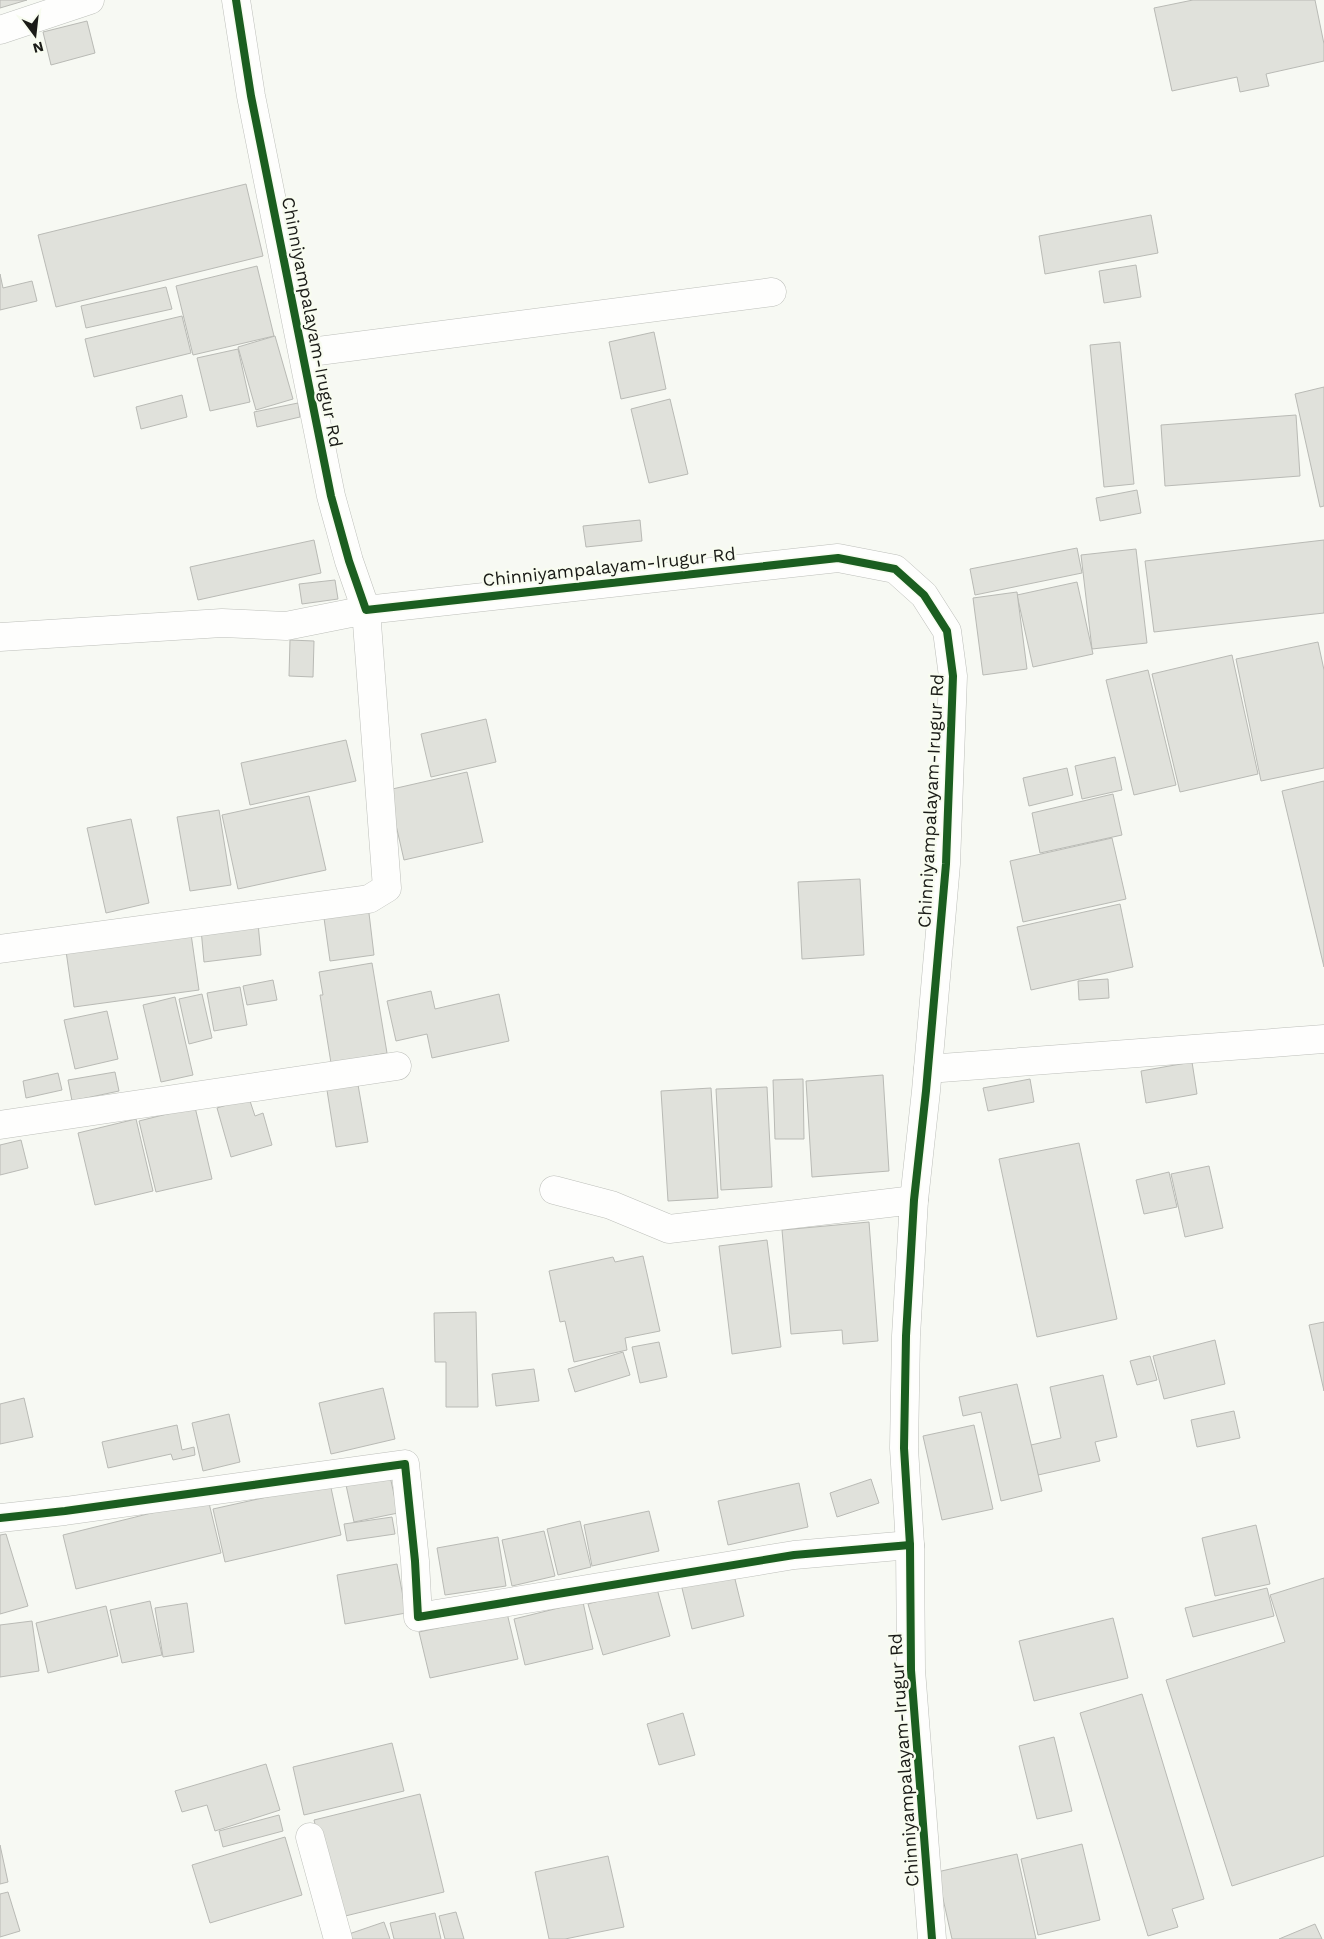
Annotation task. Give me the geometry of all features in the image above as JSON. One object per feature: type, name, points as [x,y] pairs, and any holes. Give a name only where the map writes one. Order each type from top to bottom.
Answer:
[{"type":"street","points":[[0,30],[90,0]]},
{"type":"street","name":"Chinniyampalayam-Irugur Rd","points":[[236,0],[251,96],[331,496],[349,561],[366,610],[838,558],[894,569],[924,595],[947,631],[953,676],[946,864],[928,1069],[914,1200],[906,1336],[904,1448],[910,1545],[911,1670],[932,1939]]},
{"type":"street","points":[[303,353],[772,292]]},
{"type":"street","points":[[0,637],[222,623],[286,626],[366,610],[387,888],[369,899],[0,949]]},
{"type":"street","points":[[928,1069],[1324,1039]]},
{"type":"street","points":[[0,1125],[397,1066]]},
{"type":"street","points":[[554,1190],[611,1205],[669,1229],[914,1200]]},
{"type":"street","points":[[0,1518],[65,1511],[405,1464],[415,1561],[418,1618],[794,1555],[910,1545]]},
{"type":"street","points":[[310,1837],[338,1939]]},
{"type":"building","points":[[0,0],[27,0],[0,8]]},
{"type":"building","points":[[1193,0],[1315,0],[1324,44],[1324,61],[1266,74],[1269,86],[1240,92],[1237,77],[1172,91],[1154,8]]},
{"type":"building","points":[[87,21],[95,53],[51,65],[43,32]]},
{"type":"building","points":[[246,184],[263,256],[56,307],[38,235]]},
{"type":"building","points":[[1151,215],[1158,253],[1045,274],[1039,236]]},
{"type":"building","points":[[1136,265],[1141,297],[1104,303],[1099,271]]},
{"type":"building","points":[[257,266],[274,336],[193,355],[176,286]]},
{"type":"building","points":[[0,274],[3,288],[32,281],[37,301],[0,310]]},
{"type":"building","points":[[166,287],[172,309],[86,328],[81,306]]},
{"type":"building","points":[[182,316],[191,353],[94,377],[85,339]]},
{"type":"building","points":[[654,332],[666,389],[621,399],[609,342]]},
{"type":"building","points":[[275,336],[293,399],[256,410],[238,347]]},
{"type":"building","points":[[1120,342],[1134,484],[1104,487],[1090,345]]},
{"type":"building","points":[[238,349],[250,402],[210,411],[197,358]]},
{"type":"building","points":[[1324,387],[1324,506],[1320,507],[1295,394]]},
{"type":"building","points":[[182,395],[187,417],[141,429],[136,407]]},
{"type":"building","points":[[670,399],[688,474],[649,483],[631,409]]},
{"type":"building","points":[[298,403],[300,417],[257,427],[254,412]]},
{"type":"building","points":[[1296,415],[1300,476],[1165,486],[1161,425]]},
{"type":"building","points":[[1137,490],[1141,513],[1100,521],[1096,498]]},
{"type":"building","points":[[640,520],[642,541],[586,547],[583,526]]},
{"type":"building","points":[[314,540],[321,573],[198,600],[190,567]]},
{"type":"building","points":[[1324,540],[1324,613],[1154,632],[1145,561]]},
{"type":"building","points":[[1077,548],[1082,573],[975,595],[970,569]]},
{"type":"building","points":[[1136,549],[1147,643],[1092,649],[1081,555]]},
{"type":"building","points":[[335,580],[338,599],[302,604],[299,584]]},
{"type":"building","points":[[1077,582],[1093,654],[1033,667],[1017,595]]},
{"type":"building","points":[[1017,592],[1027,669],[983,675],[973,598]]},
{"type":"building","points":[[290,640],[314,641],[313,677],[289,676]]},
{"type":"building","points":[[1318,642],[1324,670],[1324,768],[1261,781],[1236,659]]},
{"type":"building","points":[[1232,655],[1258,774],[1180,792],[1152,674]]},
{"type":"building","points":[[1148,670],[1176,785],[1134,795],[1106,680]]},
{"type":"building","points":[[486,719],[496,762],[431,777],[421,734]]},
{"type":"building","points":[[346,740],[356,781],[250,805],[241,763]]},
{"type":"building","points":[[1115,757],[1122,790],[1082,799],[1075,766]]},
{"type":"building","points":[[1067,768],[1073,795],[1029,806],[1023,778]]},
{"type":"building","points":[[467,772],[483,842],[404,860],[388,790]]},
{"type":"building","points":[[1324,781],[1324,967],[1282,791]]},
{"type":"building","points":[[1113,794],[1122,835],[1040,853],[1032,813]]},
{"type":"building","points":[[309,796],[326,870],[238,889],[222,815]]},
{"type":"building","points":[[219,810],[231,885],[190,891],[177,817]]},
{"type":"building","points":[[131,819],[149,903],[106,913],[87,828]]},
{"type":"building","points":[[1112,838],[1126,899],[1023,922],[1010,861]]},
{"type":"building","points":[[860,879],[864,955],[802,959],[798,882]]},
{"type":"building","points":[[1120,904],[1133,967],[1031,990],[1017,927]]},
{"type":"building","points":[[368,905],[374,955],[330,961],[323,911]]},
{"type":"building","points":[[258,923],[261,955],[204,962],[201,929]]},
{"type":"building","points":[[191,934],[199,990],[74,1007],[66,951]]},
{"type":"building","points":[[372,963],[387,1053],[331,1063],[320,995],[323,995],[319,972]]},
{"type":"building","points":[[1108,979],[1109,998],[1079,1000],[1078,981]]},
{"type":"building","points":[[273,980],[277,1000],[247,1005],[243,986]]},
{"type":"building","points":[[240,987],[247,1025],[214,1031],[207,993]]},
{"type":"building","points":[[431,991],[435,1009],[499,994],[509,1041],[432,1058],[427,1034],[396,1041],[387,1001]]},
{"type":"building","points":[[202,994],[212,1038],[189,1044],[179,999]]},
{"type":"building","points":[[175,997],[193,1075],[161,1082],[143,1005]]},
{"type":"building","points":[[107,1011],[118,1059],[75,1069],[64,1020]]},
{"type":"building","points":[[1192,1062],[1197,1094],[1146,1103],[1141,1071]]},
{"type":"building","points":[[115,1072],[119,1091],[72,1101],[68,1080]]},
{"type":"building","points":[[58,1073],[62,1090],[26,1098],[23,1081]]},
{"type":"building","points":[[883,1075],[889,1171],[812,1177],[806,1081]]},
{"type":"building","points":[[357,1079],[368,1142],[336,1147],[326,1084]]},
{"type":"building","points":[[803,1079],[804,1139],[775,1139],[773,1080]]},
{"type":"building","points":[[1030,1079],[1034,1102],[988,1111],[983,1088]]},
{"type":"building","points":[[767,1087],[772,1187],[721,1190],[716,1089]]},
{"type":"building","points":[[711,1088],[718,1198],[668,1201],[661,1091]]},
{"type":"building","points":[[249,1098],[255,1116],[263,1113],[272,1145],[231,1157],[217,1108]]},
{"type":"building","points":[[195,1107],[212,1179],[156,1192],[139,1121]]},
{"type":"building","points":[[136,1119],[153,1191],[95,1205],[78,1133]]},
{"type":"building","points":[[21,1140],[28,1168],[0,1175],[0,1145]]},
{"type":"building","points":[[1079,1143],[1117,1319],[1037,1337],[999,1159]]},
{"type":"building","points":[[1209,1166],[1223,1228],[1185,1237],[1171,1174]]},
{"type":"building","points":[[1169,1172],[1177,1207],[1144,1214],[1136,1180]]},
{"type":"building","points":[[869,1222],[878,1341],[843,1344],[842,1330],[791,1334],[782,1230]]},
{"type":"building","points":[[767,1240],[781,1347],[732,1354],[719,1246]]},
{"type":"building","points":[[643,1256],[660,1331],[625,1338],[627,1350],[574,1362],[565,1321],[560,1322],[549,1271],[613,1257],[615,1262]]},
{"type":"building","points":[[476,1312],[478,1407],[446,1407],[446,1362],[435,1362],[434,1313]]},
{"type":"building","points":[[1324,1322],[1324,1391],[1309,1325]]},
{"type":"building","points":[[1215,1340],[1225,1384],[1164,1399],[1153,1356]]},
{"type":"building","points":[[659,1342],[667,1377],[640,1383],[632,1347]]},
{"type":"building","points":[[623,1352],[630,1375],[575,1392],[568,1369]]},
{"type":"building","points":[[1150,1356],[1157,1380],[1137,1385],[1130,1361]]},
{"type":"building","points":[[534,1369],[539,1401],[496,1406],[492,1374]]},
{"type":"building","points":[[1103,1375],[1117,1437],[1095,1442],[1100,1461],[1038,1475],[1031,1445],[1061,1438],[1050,1387]]},
{"type":"building","points":[[1017,1384],[1042,1491],[1001,1501],[981,1412],[963,1416],[959,1397]]},
{"type":"building","points":[[383,1388],[395,1439],[331,1454],[319,1403]]},
{"type":"building","points":[[24,1398],[33,1437],[0,1444],[0,1404]]},
{"type":"building","points":[[1234,1411],[1240,1438],[1197,1447],[1191,1420]]},
{"type":"building","points":[[229,1414],[240,1462],[203,1471],[192,1423]]},
{"type":"building","points":[[177,1425],[182,1450],[194,1447],[195,1455],[173,1460],[171,1454],[108,1468],[102,1442]]},
{"type":"building","points":[[974,1425],[993,1509],[942,1520],[923,1436]]},
{"type":"building","points":[[390,1476],[398,1513],[354,1522],[346,1485]]},
{"type":"building","points":[[871,1479],[879,1503],[837,1517],[830,1493]]},
{"type":"building","points":[[330,1483],[341,1535],[225,1562],[213,1509]]},
{"type":"building","points":[[799,1483],[808,1527],[728,1545],[718,1501]]},
{"type":"building","points":[[208,1499],[221,1553],[76,1589],[63,1535]]},
{"type":"building","points":[[649,1511],[659,1551],[592,1566],[584,1525]]},
{"type":"building","points":[[392,1517],[395,1534],[347,1541],[344,1524]]},
{"type":"building","points":[[580,1521],[591,1567],[558,1575],[547,1529]]},
{"type":"building","points":[[1256,1525],[1270,1584],[1215,1596],[1202,1538]]},
{"type":"building","points":[[544,1531],[555,1576],[512,1586],[502,1540]]},
{"type":"building","points":[[6,1534],[28,1606],[0,1614],[0,1535]]},
{"type":"building","points":[[498,1537],[506,1586],[445,1595],[437,1548]]},
{"type":"building","points":[[397,1564],[406,1613],[345,1624],[337,1575]]},
{"type":"building","points":[[733,1571],[744,1616],[692,1629],[681,1584]]},
{"type":"building","points":[[1324,1578],[1324,1856],[1232,1886],[1166,1680],[1285,1642],[1270,1595]]},
{"type":"building","points":[[656,1585],[670,1636],[603,1655],[588,1604]]},
{"type":"building","points":[[1267,1588],[1274,1616],[1193,1637],[1185,1608]]},
{"type":"building","points":[[150,1601],[162,1655],[122,1663],[110,1610]]},
{"type":"building","points":[[583,1602],[593,1649],[525,1665],[514,1619]]},
{"type":"building","points":[[187,1603],[194,1652],[163,1657],[155,1608]]},
{"type":"building","points":[[106,1606],[118,1656],[48,1673],[36,1623]]},
{"type":"building","points":[[507,1613],[518,1659],[430,1678],[419,1632]]},
{"type":"building","points":[[1113,1618],[1128,1678],[1034,1701],[1019,1641]]},
{"type":"building","points":[[32,1621],[39,1671],[0,1677],[0,1625]]},
{"type":"building","points":[[1142,1694],[1204,1899],[1172,1909],[1178,1927],[1148,1936],[1080,1713]]},
{"type":"building","points":[[683,1713],[695,1755],[659,1765],[647,1724]]},
{"type":"building","points":[[1054,1737],[1072,1811],[1037,1819],[1019,1746]]},
{"type":"building","points":[[392,1743],[404,1791],[304,1815],[293,1767]]},
{"type":"building","points":[[266,1764],[280,1810],[215,1831],[207,1805],[182,1812],[175,1791]]},
{"type":"building","points":[[420,1794],[444,1892],[337,1918],[314,1820]]},
{"type":"building","points":[[279,1815],[283,1831],[223,1847],[219,1831]]},
{"type":"building","points":[[285,1837],[302,1895],[210,1923],[192,1865]]},
{"type":"building","points":[[1082,1844],[1100,1920],[1038,1935],[1021,1859]]},
{"type":"building","points":[[0,1845],[8,1882],[0,1884]]},
{"type":"building","points":[[1017,1854],[1036,1939],[952,1939],[937,1872]]},
{"type":"building","points":[[608,1856],[624,1927],[565,1939],[549,1939],[535,1872]]},
{"type":"building","points":[[8,1892],[20,1931],[0,1937],[0,1894]]},
{"type":"building","points":[[456,1912],[464,1939],[445,1939],[439,1916]]},
{"type":"building","points":[[435,1913],[441,1939],[394,1939],[390,1923]]},
{"type":"building","points":[[384,1922],[390,1939],[344,1939],[343,1936]]},
{"type":"building","points":[[1315,1924],[1322,1939],[1279,1939]]},
{"type":"cycle path","points":[[236,0],[251,96],[331,496],[349,561],[366,610],[838,558],[895,569],[924,595],[947,631],[953,676],[946,864],[926,1091],[914,1200],[906,1336],[904,1448],[910,1545],[911,1670],[932,1939]]},
{"type":"cycle path","points":[[0,1518],[65,1511],[405,1464],[415,1561],[418,1617],[794,1555],[910,1545]]}]
